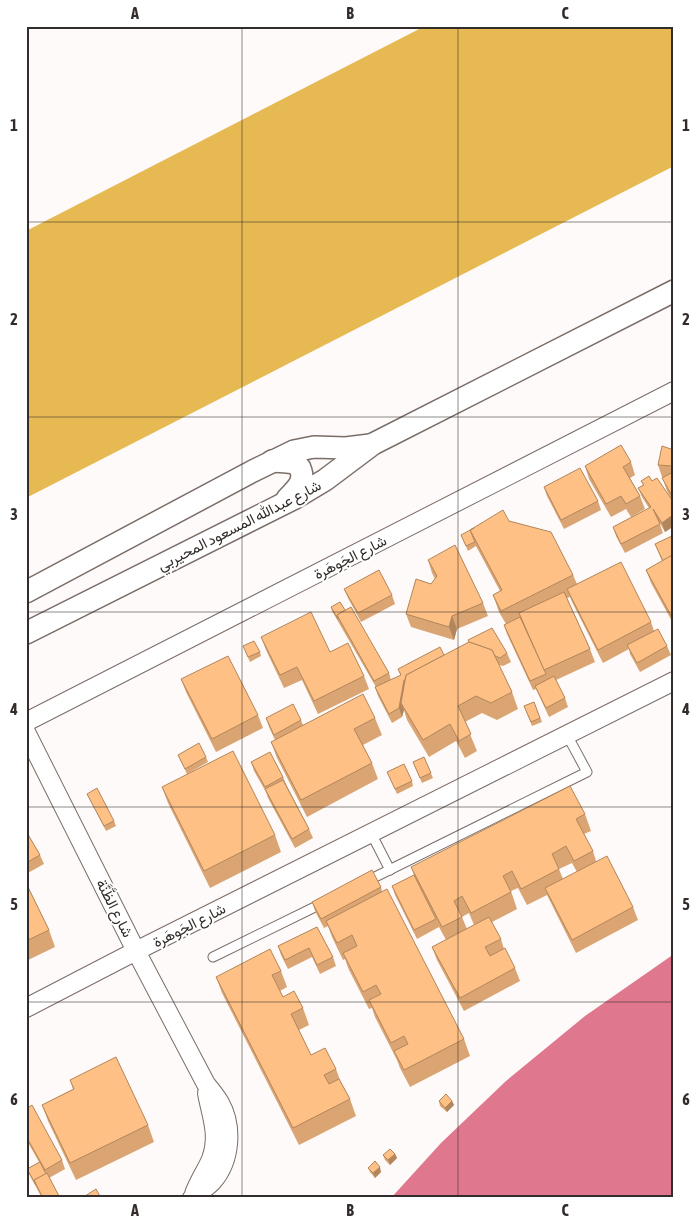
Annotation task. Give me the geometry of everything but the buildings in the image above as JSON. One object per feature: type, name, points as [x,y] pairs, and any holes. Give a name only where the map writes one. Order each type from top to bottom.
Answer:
[{"type":"street","points":[[26,592],[294,451],[308,448],[346,448],[373,444],[674,291]]},
{"type":"street","name":"شارع الجَوهَرة","points":[[26,722],[674,391]]},
{"type":"street","name":"شارع عبدالله المسعود المحيربي","points":[[26,633],[295,498],[325,480],[373,444]]},
{"type":"street","points":[[272,462],[294,463],[302,473],[302,480],[299,485],[282,504]]},
{"type":"street","name":"شارع الجَوهَرة","points":[[26,1008],[674,681]]},
{"type":"street","name":"شارع الظَّنَّة","points":[[26,732],[136,951],[206,1084],[210,1109],[214,1120],[215,1145],[211,1158],[192,1197]]},
{"type":"lane","points":[[354,887],[587,772],[567,735]]},
{"type":"lane","points":[[371,833],[390,870]]},
{"type":"lane","points":[[213,957],[337,896]]},
{"type":"shaded area","points":[[425,26],[674,26],[674,166],[26,498],[26,231]]},
{"type":"shaded area","points":[[674,954],[674,1198],[391,1198],[441,1143],[506,1081],[585,1016]]}]
